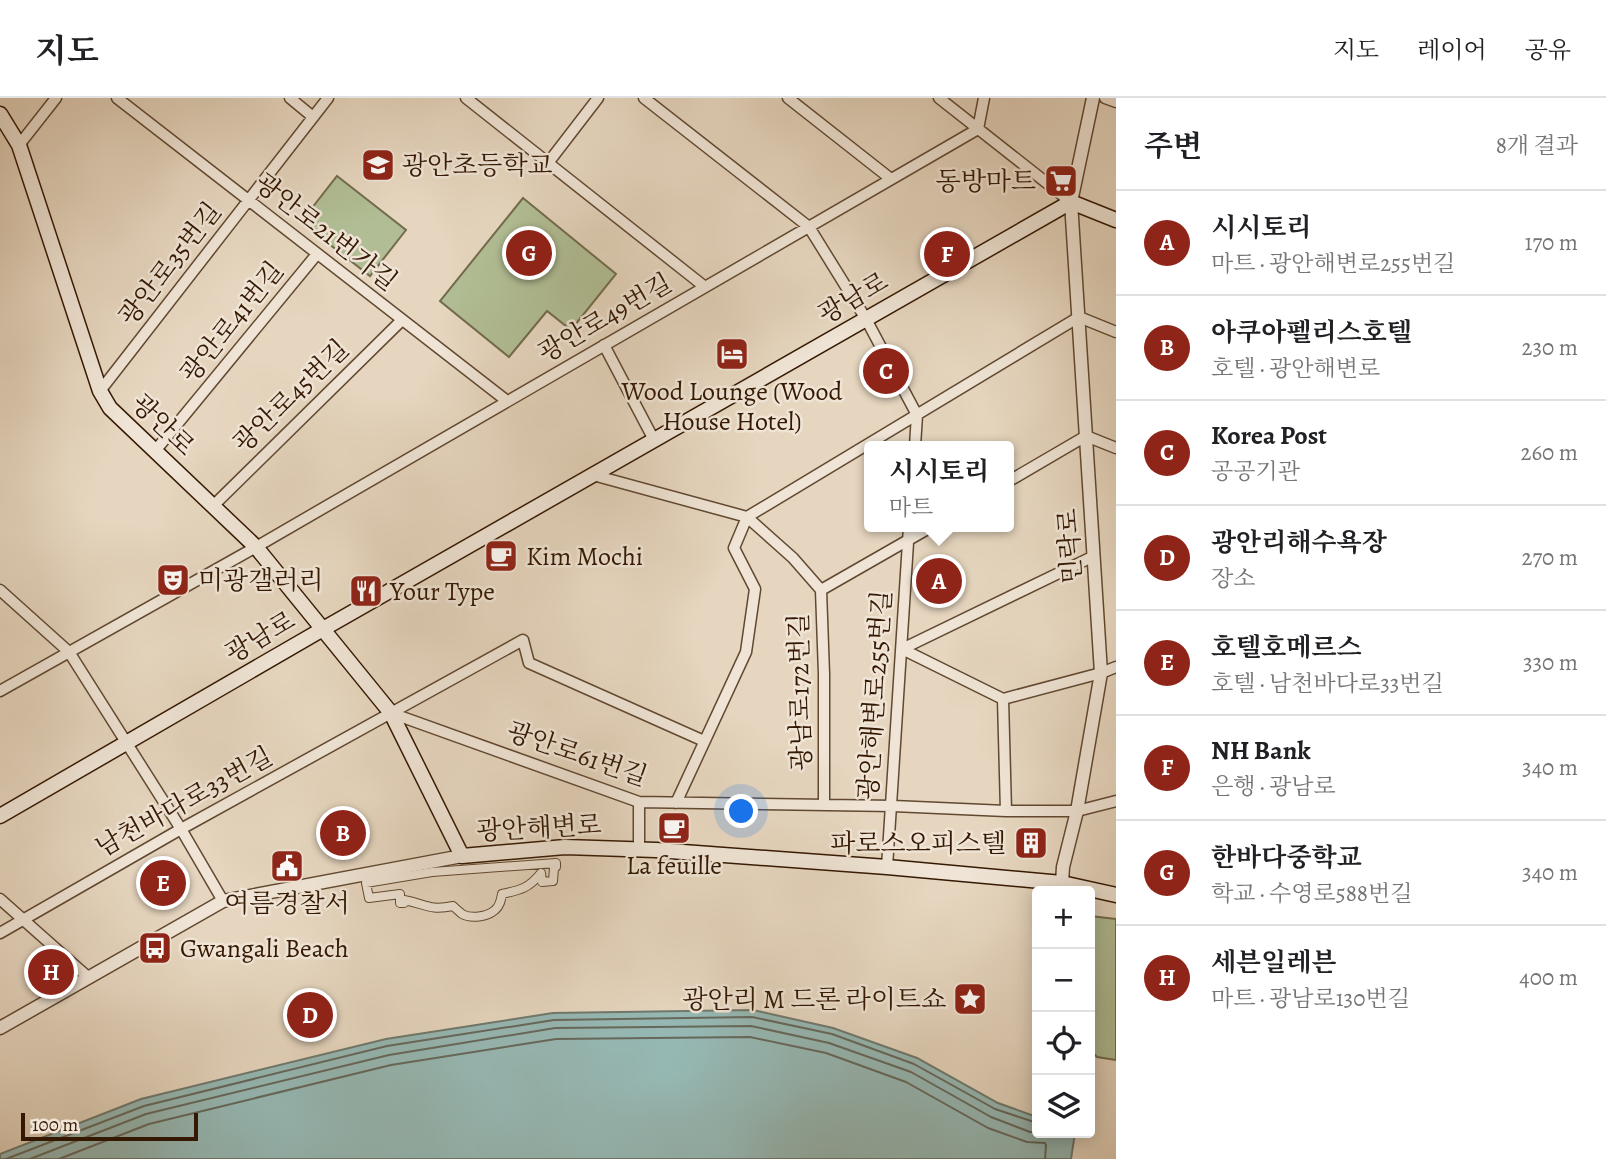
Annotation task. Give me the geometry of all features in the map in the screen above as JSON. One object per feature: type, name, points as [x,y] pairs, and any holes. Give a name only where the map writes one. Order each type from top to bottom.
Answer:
[{"type":"main road","name":"광안로","points":[[0,114],[19,145],[100,391],[110,408],[256,547],[391,713],[462,856]]},
{"type":"main road","points":[[1071,202],[1116,220]]},
{"type":"main road","name":"광남로","points":[[0,816],[1071,202]]},
{"type":"main road","name":"광안해변로","points":[[462,856],[565,847],[639,850],[887,867],[1062,883],[1116,895]]},
{"type":"street","points":[[19,145],[56,98]]},
{"type":"street","name":"광안로21번가길","points":[[117,98],[507,401]]},
{"type":"street","points":[[290,98],[313,117]]},
{"type":"street","name":"광안로35번길","points":[[100,391],[328,98]]},
{"type":"street","points":[[466,98],[705,287]]},
{"type":"street","points":[[548,163],[598,98]]},
{"type":"street","points":[[644,98],[808,227],[866,320],[917,415],[915,441]]},
{"type":"street","points":[[788,98],[891,179]]},
{"type":"street","points":[[939,98],[1071,202]]},
{"type":"street","points":[[978,129],[984,98]]},
{"type":"street","name":"민락로","points":[[1062,883],[1101,673],[1071,202],[1093,98]]},
{"type":"street","points":[[1105,98],[1116,102]]},
{"type":"street","name":"광안로49번길","points":[[0,691],[256,547],[978,129]]},
{"type":"street","name":"광안로41번길","points":[[155,451],[317,254]]},
{"type":"street","points":[[874,441],[1079,317],[1116,332]]},
{"type":"street","name":"광안로45번길","points":[[213,506],[402,320]]},
{"type":"street","points":[[604,345],[654,440]]},
{"type":"street","points":[[1014,478],[1086,436],[1116,448]]},
{"type":"street","points":[[676,803],[746,652],[755,589],[734,548],[747,517],[864,447]]},
{"type":"street","name":"광남로172번길","points":[[593,475],[747,517],[793,558],[821,590],[824,804]]},
{"type":"street","name":"광안해변로255번길","points":[[887,867],[909,532]]},
{"type":"street","points":[[821,590],[922,532]]},
{"type":"street","points":[[902,649],[1094,556]]},
{"type":"street","points":[[0,590],[69,652],[181,829],[223,901]]},
{"type":"street","points":[[391,713],[523,640],[529,663],[704,741]]},
{"type":"street","points":[[902,649],[1003,699],[1116,667]]},
{"type":"street","points":[[1003,699],[1006,811]]},
{"type":"street","name":"광안로61번길","points":[[391,713],[639,802],[1077,811],[1116,801]]},
{"type":"street","name":"남천바다로33번길","points":[[0,933],[391,713]]},
{"type":"street","points":[[639,802],[639,850]]},
{"type":"street","name":"광안해변로","points":[[0,1028],[223,901],[462,856]]},
{"type":"street","points":[[556,863],[553,881],[542,881],[541,873],[521,890],[502,894],[496,909],[471,917],[463,915],[453,906],[441,909],[404,900],[404,903],[400,903],[400,894],[369,898],[366,883],[432,872],[556,863]]},
{"type":"street","points":[[0,899],[89,978]]},
{"type":"green space","points":[[337,176],[406,230],[370,276],[301,222]]},
{"type":"green space","points":[[523,198],[616,274],[571,330],[547,311],[509,357],[440,301]]},
{"type":"green space","points":[[1095,917],[1116,919],[1116,1060],[1097,1057]]},
{"type":"water","points":[[753,1010],[833,1028],[917,1058],[998,1103],[1032,1115],[1032,1138],[1074,1138],[1071,1159],[0,1159],[0,1154],[141,1099],[386,1039],[553,1013]]},
{"type":"place","name":"광안초등학교","points":[[378,165]]},
{"type":"place","name":"동방마트","points":[[1061,181]]},
{"type":"place","name":"한바다중학교","points":[[529,253]]},
{"type":"place","name":"NH Bank","points":[[947,254]]},
{"type":"place","name":"Wood Lounge (Wood House Hotel)","points":[[732,354]]},
{"type":"place","name":"Korea Post","points":[[886,371]]},
{"type":"place","name":"Kim Mochi","points":[[501,556]]},
{"type":"place","name":"미광갤러리","points":[[173,580]]},
{"type":"place","name":"시시토리","points":[[939,581]]},
{"type":"place","name":"Your Type","points":[[366,591]]},
{"type":"place","name":"La feuille","points":[[674,828]]},
{"type":"place","name":"아쿠아펠리스호텔","points":[[343,833]]},
{"type":"place","name":"파로스오피스텔","points":[[1031,843]]},
{"type":"place","name":"여름경찰서","points":[[287,866]]},
{"type":"place","name":"호텔호메르스","points":[[163,883]]},
{"type":"place","name":"Gwangali Beach","points":[[155,948]]},
{"type":"place","name":"세븐일레븐","points":[[51,972]]},
{"type":"place","name":"광안리 M 드론 라이트쇼","points":[[970,999]]},
{"type":"place","name":"광안리해수욕장","points":[[310,1015]]}]
